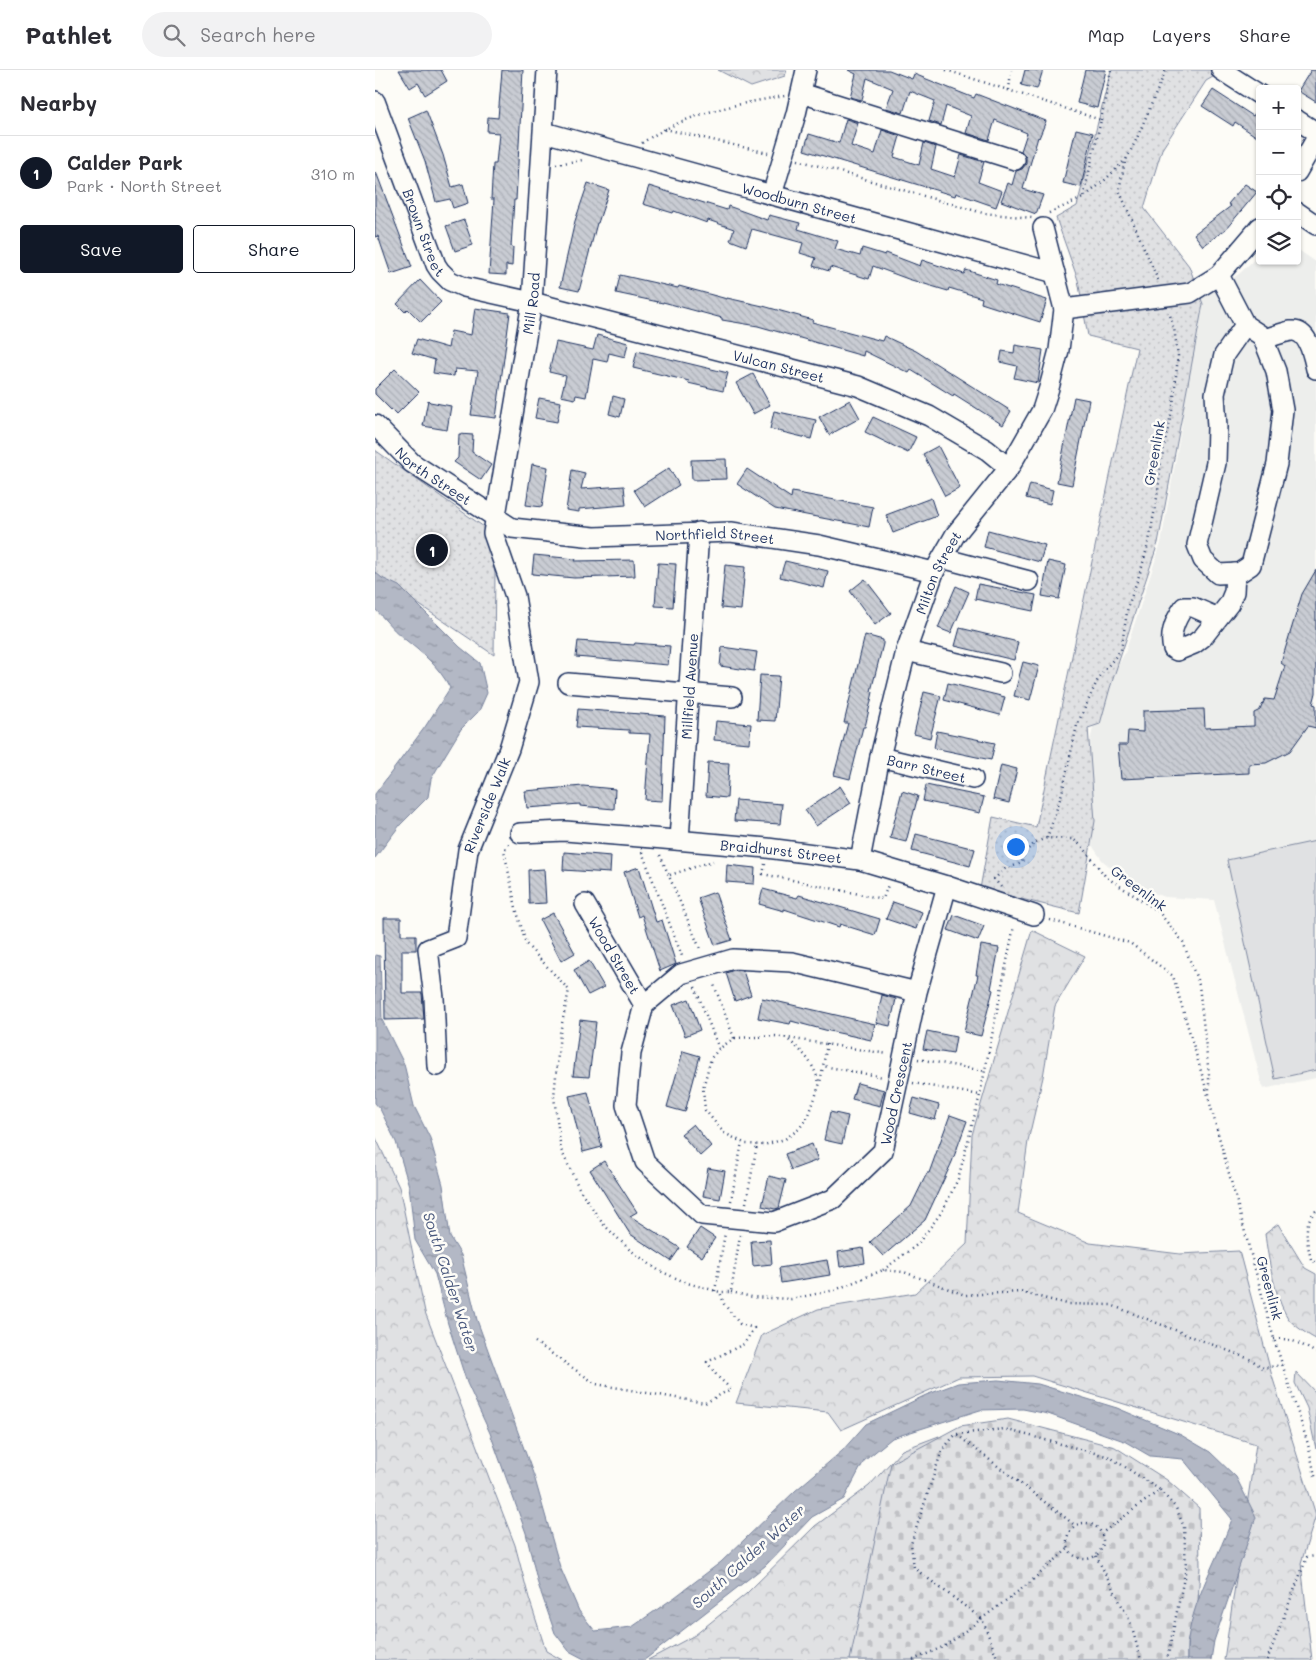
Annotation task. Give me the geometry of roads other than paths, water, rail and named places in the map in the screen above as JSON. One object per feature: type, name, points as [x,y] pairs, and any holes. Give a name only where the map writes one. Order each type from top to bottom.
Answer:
[{"type":"street","name":"Mill Road","points":[[495,526],[532,302],[547,70]]},
{"type":"street","points":[[772,195],[806,70]]},
{"type":"street","points":[[1221,70],[1256,92]]},
{"type":"street","points":[[801,93],[1015,160]]},
{"type":"street","name":"Brown Street","points":[[375,101],[436,265],[440,271],[450,281],[457,284],[532,302]]},
{"type":"street","points":[[1301,123],[1316,132]]},
{"type":"street","name":"Woodburn Street","points":[[544,132],[1055,273]]},
{"type":"street","points":[[1301,165],[1316,139]]},
{"type":"street","points":[[1301,215],[1316,225]]},
{"type":"street","name":"Milton Street","points":[[860,860],[880,757],[906,651],[938,565],[955,535],[1009,468],[1042,410],[1059,350],[1064,309],[1039,223]]},
{"type":"street","points":[[1064,309],[1190,293],[1219,275],[1256,231]]},
{"type":"street","points":[[1219,275],[1245,325],[1262,336],[1264,340],[1276,371],[1283,410],[1277,464],[1251,564],[1239,573],[1218,574],[1203,560],[1197,545],[1216,463],[1217,427],[1215,394],[1224,355],[1245,325]]},
{"type":"street","name":"Vulcan Street","points":[[532,302],[858,386],[929,416],[987,450],[1009,468]]},
{"type":"street","points":[[1264,340],[1292,331],[1299,332],[1306,338],[1316,369]]},
{"type":"street","name":"North Street","points":[[375,425],[412,463],[495,526]]},
{"type":"street","name":"Northfield Street","points":[[495,526],[594,537],[731,532],[1029,580]]},
{"type":"street","name":"Riverside Walk","points":[[437,1066],[435,998],[428,949],[456,938],[468,850],[509,749],[529,682],[515,596],[495,526]]},
{"type":"street","name":"Millfield Avenue","points":[[679,840],[699,532]]},
{"type":"street","points":[[1218,618],[1229,604],[1234,592],[1235,573]]},
{"type":"street","points":[[906,651],[1001,673]]},
{"type":"street","points":[[568,683],[732,697]]},
{"type":"street","name":"Barr Street","points":[[880,757],[973,779]]},
{"type":"street","name":"Braidhurst Street","points":[[520,833],[565,831],[644,837],[767,848],[860,860],[1026,912]]},
{"type":"street","name":"Wood Crescent","points":[[644,1005],[631,1053],[626,1105],[645,1162],[703,1215],[774,1222],[833,1199],[883,1151],[917,992],[947,886]]},
{"type":"street","name":"Wood Street","points":[[585,904],[644,1005]]},
{"type":"street","points":[[644,1005],[681,974],[733,958],[792,962],[917,992]]},
{"type":"water","points":[[375,572],[382,578],[399,586],[460,647],[480,663],[487,693],[479,711],[461,729],[431,779],[428,797],[400,825],[375,858],[375,794],[425,727],[450,688],[435,666],[398,634],[375,609]]},
{"type":"water","name":"South Calder Water","points":[[375,955],[380,956],[382,1020],[404,1064],[414,1106],[430,1138],[443,1185],[450,1237],[461,1255],[477,1320],[534,1476],[560,1567],[579,1611],[595,1631],[632,1627],[721,1562],[795,1491],[842,1451],[866,1424],[926,1395],[958,1383],[998,1380],[1038,1384],[1117,1408],[1181,1435],[1210,1452],[1236,1477],[1256,1517],[1214,1641],[1211,1660],[1187,1660],[1188,1642],[1196,1606],[1232,1519],[1183,1459],[1150,1456],[1124,1441],[1048,1414],[1023,1409],[980,1410],[892,1438],[864,1461],[844,1499],[812,1517],[765,1566],[644,1660],[586,1660],[569,1651],[555,1633],[538,1584],[526,1533],[490,1433],[467,1383],[448,1324],[435,1274],[415,1240],[409,1186],[396,1142],[380,1109],[375,1103]]},
{"type":"place","name":"Calder Park","points":[[432,550]]}]
